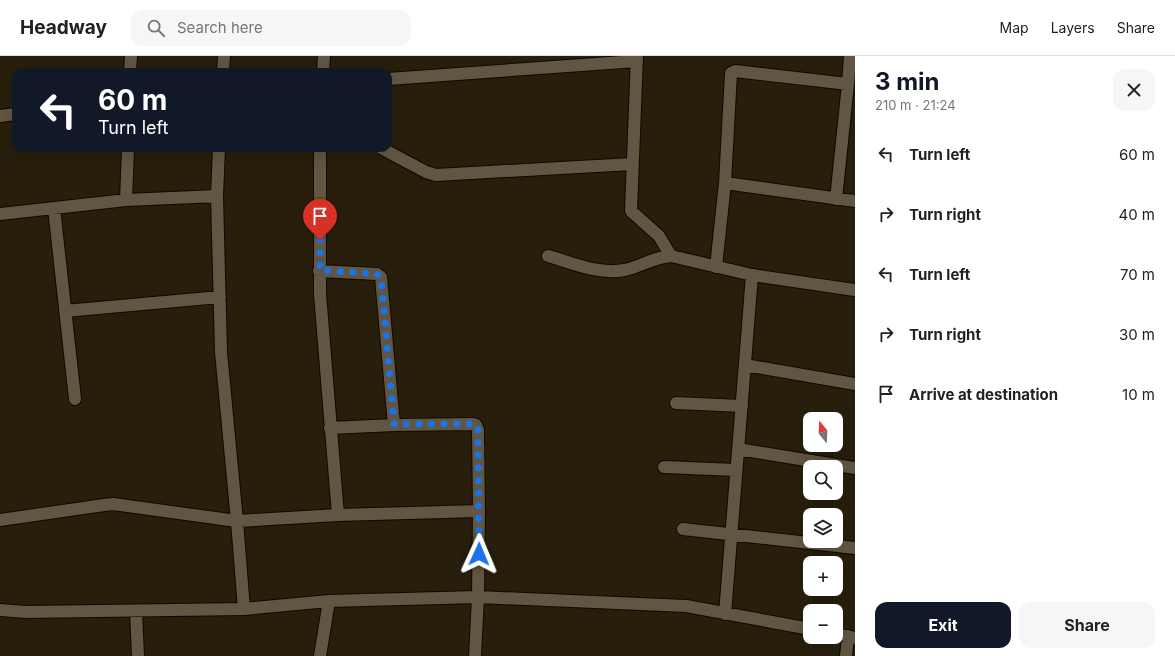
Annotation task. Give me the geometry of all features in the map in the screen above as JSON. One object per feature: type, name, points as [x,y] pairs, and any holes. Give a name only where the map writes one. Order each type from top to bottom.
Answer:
[{"type":"street","points":[[130,68],[131,56]]},
{"type":"street","points":[[223,68],[224,56]]},
{"type":"street","points":[[323,68],[324,56]]},
{"type":"street","points":[[836,199],[850,56]]},
{"type":"street","points":[[392,79],[637,58],[631,211],[659,236],[671,256]]},
{"type":"street","points":[[716,267],[725,183],[732,72],[848,84]]},
{"type":"street","points":[[0,116],[12,114]]},
{"type":"street","points":[[126,200],[128,152]]},
{"type":"street","points":[[219,152],[217,196],[221,352],[244,609]]},
{"type":"street","points":[[320,152],[321,319],[338,515]]},
{"type":"street","points":[[389,152],[433,175],[632,164]]},
{"type":"street","points":[[725,183],[855,201]]},
{"type":"street","points":[[0,214],[126,200],[217,196]]},
{"type":"street","points":[[54,208],[75,399]]},
{"type":"street","points":[[548,256],[608,271],[626,270],[671,256],[752,275],[855,290]]},
{"type":"street","points":[[320,270],[377,274],[381,277],[394,424]]},
{"type":"street","points":[[725,614],[752,275]]},
{"type":"street","points":[[65,311],[220,297]]},
{"type":"street","points":[[745,365],[855,384]]},
{"type":"street","points":[[676,403],[742,406]]},
{"type":"street","points":[[330,428],[394,424],[476,425],[478,430],[479,510],[478,597],[475,656]]},
{"type":"street","points":[[738,449],[855,468]]},
{"type":"street","points":[[664,467],[736,470]]},
{"type":"street","points":[[0,520],[83,507],[113,504],[237,521],[338,515],[479,510]]},
{"type":"street","points":[[683,529],[855,548]]},
{"type":"street","points":[[0,610],[26,612],[244,609],[329,601],[478,597],[686,606],[803,629]]},
{"type":"street","points":[[320,656],[329,601]]},
{"type":"street","points":[[136,611],[138,656]]},
{"type":"street","points":[[846,656],[852,637]]},
{"type":"route","points":[[320,240],[320,270],[377,274],[382,278],[394,424],[475,424],[478,427],[479,554]]}]
